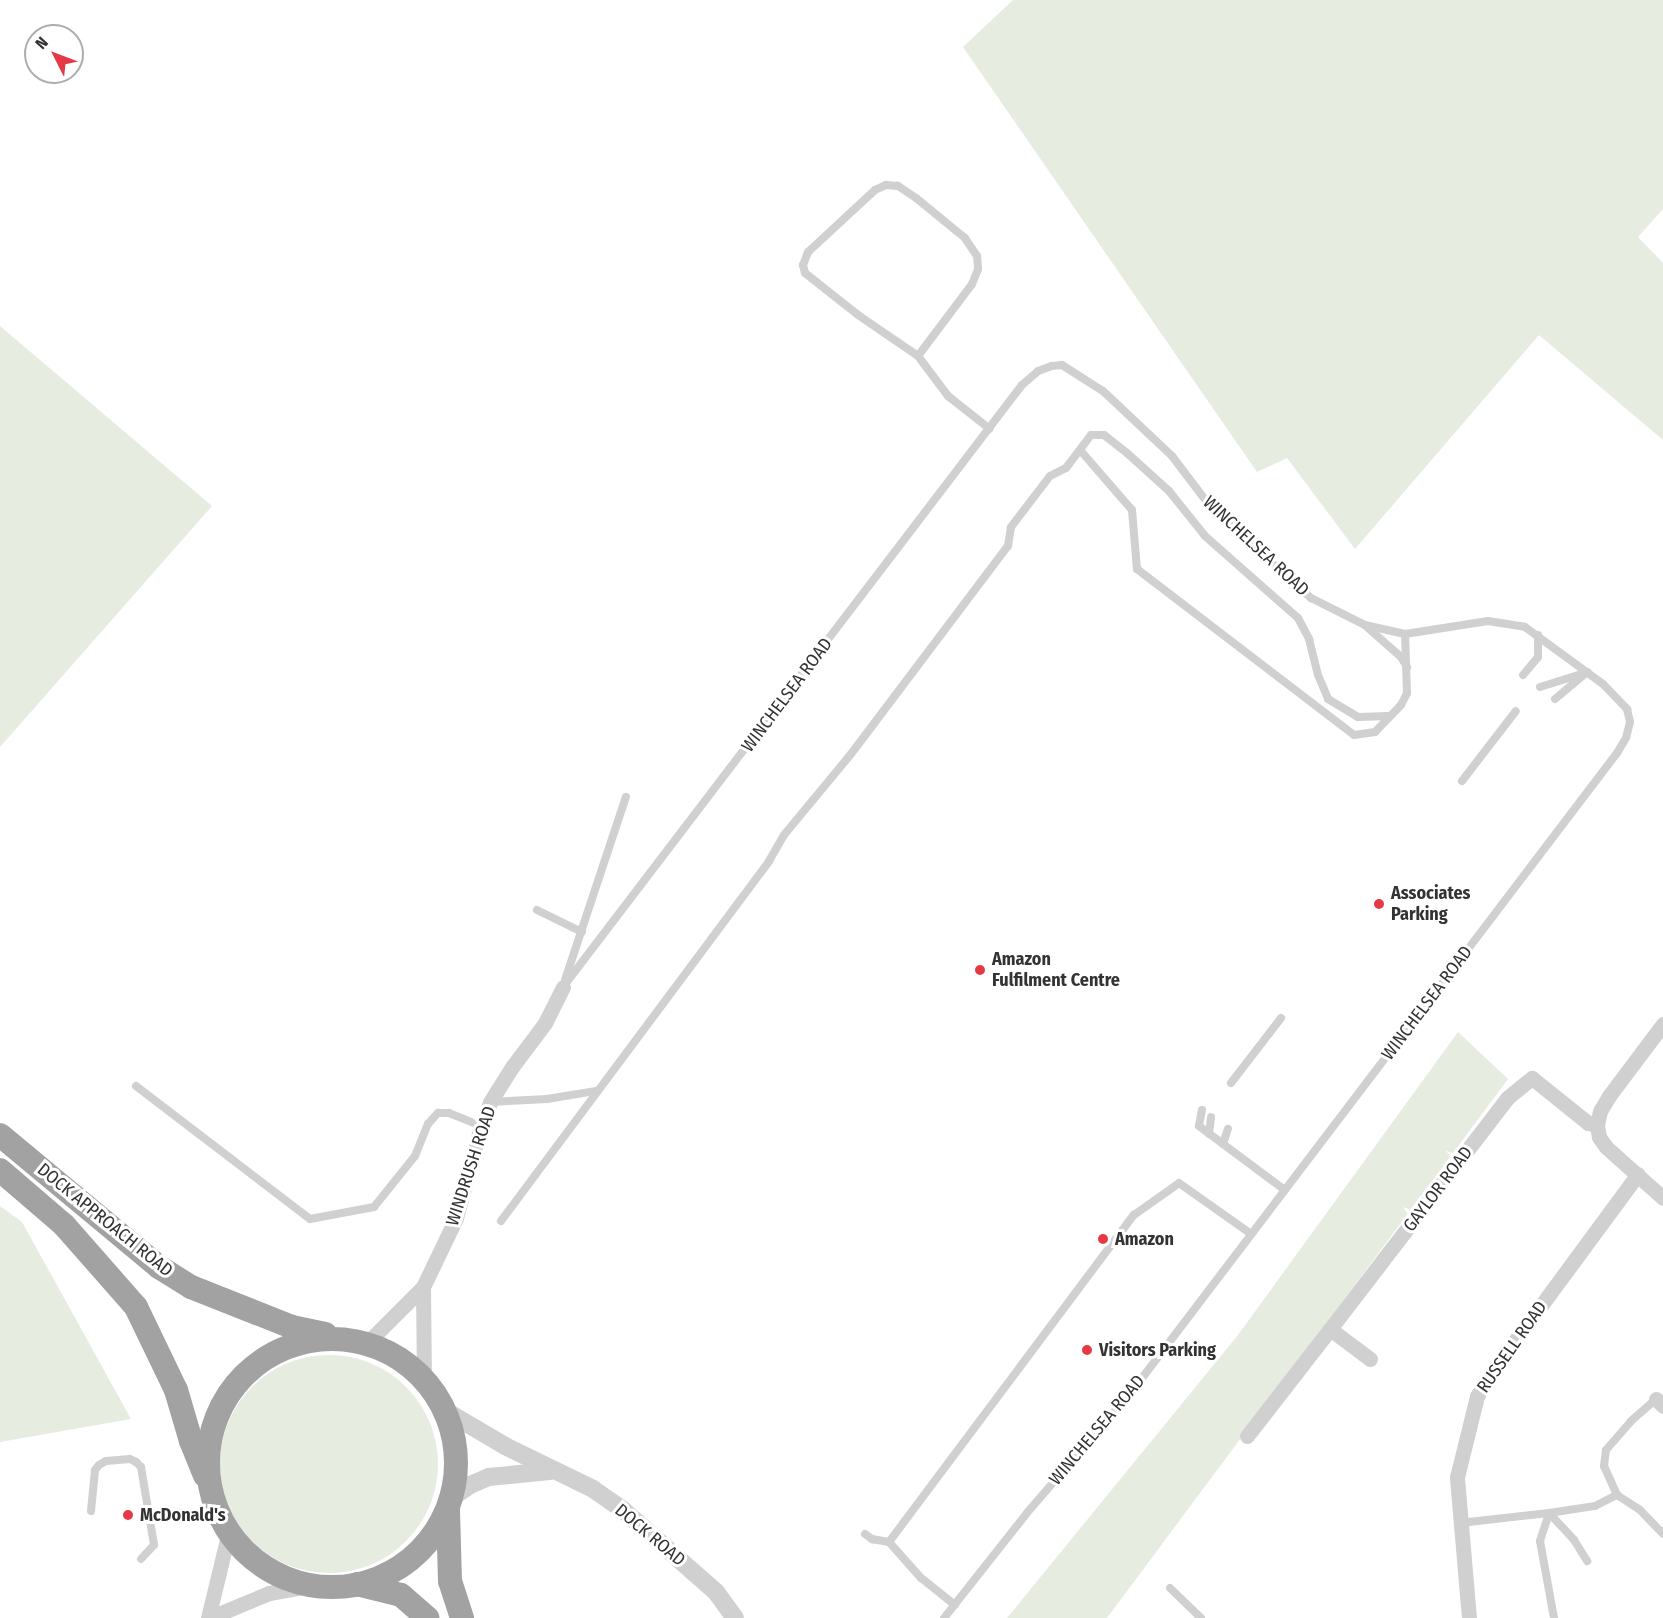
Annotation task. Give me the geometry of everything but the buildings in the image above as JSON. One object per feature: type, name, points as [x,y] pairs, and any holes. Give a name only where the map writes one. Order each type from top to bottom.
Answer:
[{"type":"highway","name":"DOCK APPROACH ROAD","points":[[0,1135],[159,1267],[191,1287],[292,1327],[359,1342]]},
{"type":"highway","name":"DOCK APPROACH ROAD","points":[[0,1170],[64,1225],[136,1308],[176,1390],[191,1441],[213,1497]]},
{"type":"highway","points":[[427,1618],[401,1595],[357,1584],[315,1586],[289,1579],[266,1567],[245,1551],[229,1531],[213,1497],[209,1475],[211,1441],[221,1409],[232,1390],[247,1373],[285,1348],[306,1342],[359,1342],[402,1360],[424,1379],[444,1410],[452,1431],[456,1453],[449,1503],[450,1581],[462,1618]]},
{"type":"highway","points":[[357,1584],[396,1569],[418,1552],[435,1532],[449,1503]]},
{"type":"street","name":"WINDRUSH ROAD","points":[[359,1342],[423,1287],[456,1218],[481,1126],[490,1102],[512,1067],[545,1023],[563,987]]},
{"type":"street","points":[[1663,1024],[1609,1096],[1600,1111],[1597,1125],[1599,1137],[1663,1198]]},
{"type":"street","name":"GAYLOR ROAD","points":[[1330,1329],[1507,1098],[1532,1078],[1588,1123],[1597,1125]]},
{"type":"street","name":"RUSSELL ROAD","points":[[1469,1618],[1457,1477],[1477,1396],[1638,1174]]},
{"type":"street","name":"WINDRUSH ROAD","points":[[423,1287],[424,1379]]},
{"type":"street","points":[[1247,1436],[1330,1329],[1370,1359]]},
{"type":"street","name":"DOCK ROAD","points":[[444,1410],[471,1428],[585,1485],[623,1510],[716,1592],[735,1618]]},
{"type":"street","points":[[449,1503],[470,1485],[489,1477],[552,1470]]},
{"type":"street","points":[[208,1618],[229,1531]]},
{"type":"street","points":[[208,1618],[269,1593],[315,1586]]},
{"type":"lane","points":[[918,356],[972,284],[978,269],[977,256],[965,238],[916,198],[898,186],[886,184],[867,197],[808,252],[803,265],[805,273],[858,315],[918,356],[948,396],[990,429]]},
{"type":"lane","name":"WINCHELSEA ROAD","points":[[563,987],[1022,385],[1038,371],[1062,365],[1086,378],[1172,456],[1213,510],[1288,580],[1311,598],[1365,625],[1405,634],[1488,621],[1510,623],[1538,635],[1588,672],[1620,699],[1628,709],[1630,722],[1626,738],[1285,1191],[1119,1407],[1027,1513],[944,1618]]},
{"type":"lane","points":[[501,1221],[769,861],[784,835],[850,754],[1008,546],[1011,526],[1050,476],[1066,468],[1091,435],[1104,435],[1127,453],[1168,491],[1205,536],[1298,618],[1309,639],[1328,699],[1358,717],[1389,716]]},
{"type":"lane","points":[[1080,450],[1132,510],[1137,569],[1354,735],[1375,732],[1401,705],[1407,693],[1408,669],[1405,634]]},
{"type":"lane","points":[[1365,625],[1401,657],[1408,669]]},
{"type":"lane","points":[[1523,675],[1538,657],[1538,635]]},
{"type":"lane","points":[[1540,687],[1588,672]]},
{"type":"lane","points":[[1555,699],[1588,672]]},
{"type":"lane","points":[[1462,782],[1516,711]]},
{"type":"lane","points":[[563,987],[626,797]]},
{"type":"lane","points":[[537,910],[582,932]]},
{"type":"lane","points":[[1231,1083],[1281,1018]]},
{"type":"lane","points":[[136,1086],[310,1218],[374,1208],[415,1156],[428,1124],[438,1113],[449,1113],[481,1126]]},
{"type":"lane","points":[[490,1102],[547,1099],[596,1091]]},
{"type":"lane","points":[[1202,1110],[1199,1126],[1285,1191]]},
{"type":"lane","points":[[1209,1134],[1211,1117]]},
{"type":"lane","points":[[1223,1144],[1228,1129]]},
{"type":"lane","points":[[889,1542],[1134,1215],[1179,1183],[1251,1234]]},
{"type":"lane","points":[[1660,1403],[1631,1421],[1606,1450],[1605,1466],[1617,1495],[1640,1510],[1663,1534]]},
{"type":"lane","points":[[91,1511],[95,1470],[99,1465],[106,1461],[130,1459],[136,1462],[141,1467],[154,1545],[141,1558]]},
{"type":"lane","points":[[1460,1523],[1595,1506],[1617,1495]]},
{"type":"lane","points":[[1549,1513],[1574,1540],[1587,1561]]},
{"type":"lane","points":[[1549,1513],[1540,1541],[1554,1618]]},
{"type":"lane","points":[[866,1534],[872,1539],[889,1542],[921,1578],[955,1605]]},
{"type":"lane","points":[[1170,1588],[1201,1618]]},
{"type":"shaded area","points":[[1013,0],[1663,0],[1663,209],[1638,237],[1663,263],[1663,440],[1539,335],[1355,549],[1287,458],[1257,472],[963,47]]},
{"type":"shaded area","points":[[0,326],[212,506],[0,747]]},
{"type":"shaded area","points":[[1458,1032],[1508,1079],[1107,1618],[1007,1618],[1238,1335]]},
{"type":"shaded area","points":[[0,1206],[22,1222],[131,1419],[0,1442]]},
{"type":"shaded area","points":[[329,1355],[350,1357],[371,1363],[390,1373],[406,1387],[420,1403],[430,1422],[436,1443],[438,1464],[436,1485],[430,1506],[420,1525],[406,1541],[390,1555],[371,1565],[350,1571],[329,1573],[308,1571],[287,1565],[268,1555],[252,1541],[238,1525],[228,1506],[222,1485],[220,1464],[222,1443],[228,1422],[238,1403],[252,1387],[268,1373],[287,1363],[308,1357]]},
{"type":"place","name":"Associates Parking","points":[[1379,904]]},
{"type":"place","name":"Amazon Fulfilment Centre","points":[[980,970]]},
{"type":"place","name":"Amazon","points":[[1103,1239]]},
{"type":"place","name":"Visitors Parking","points":[[1087,1350]]},
{"type":"place","name":"McDonald's","points":[[128,1515]]}]
